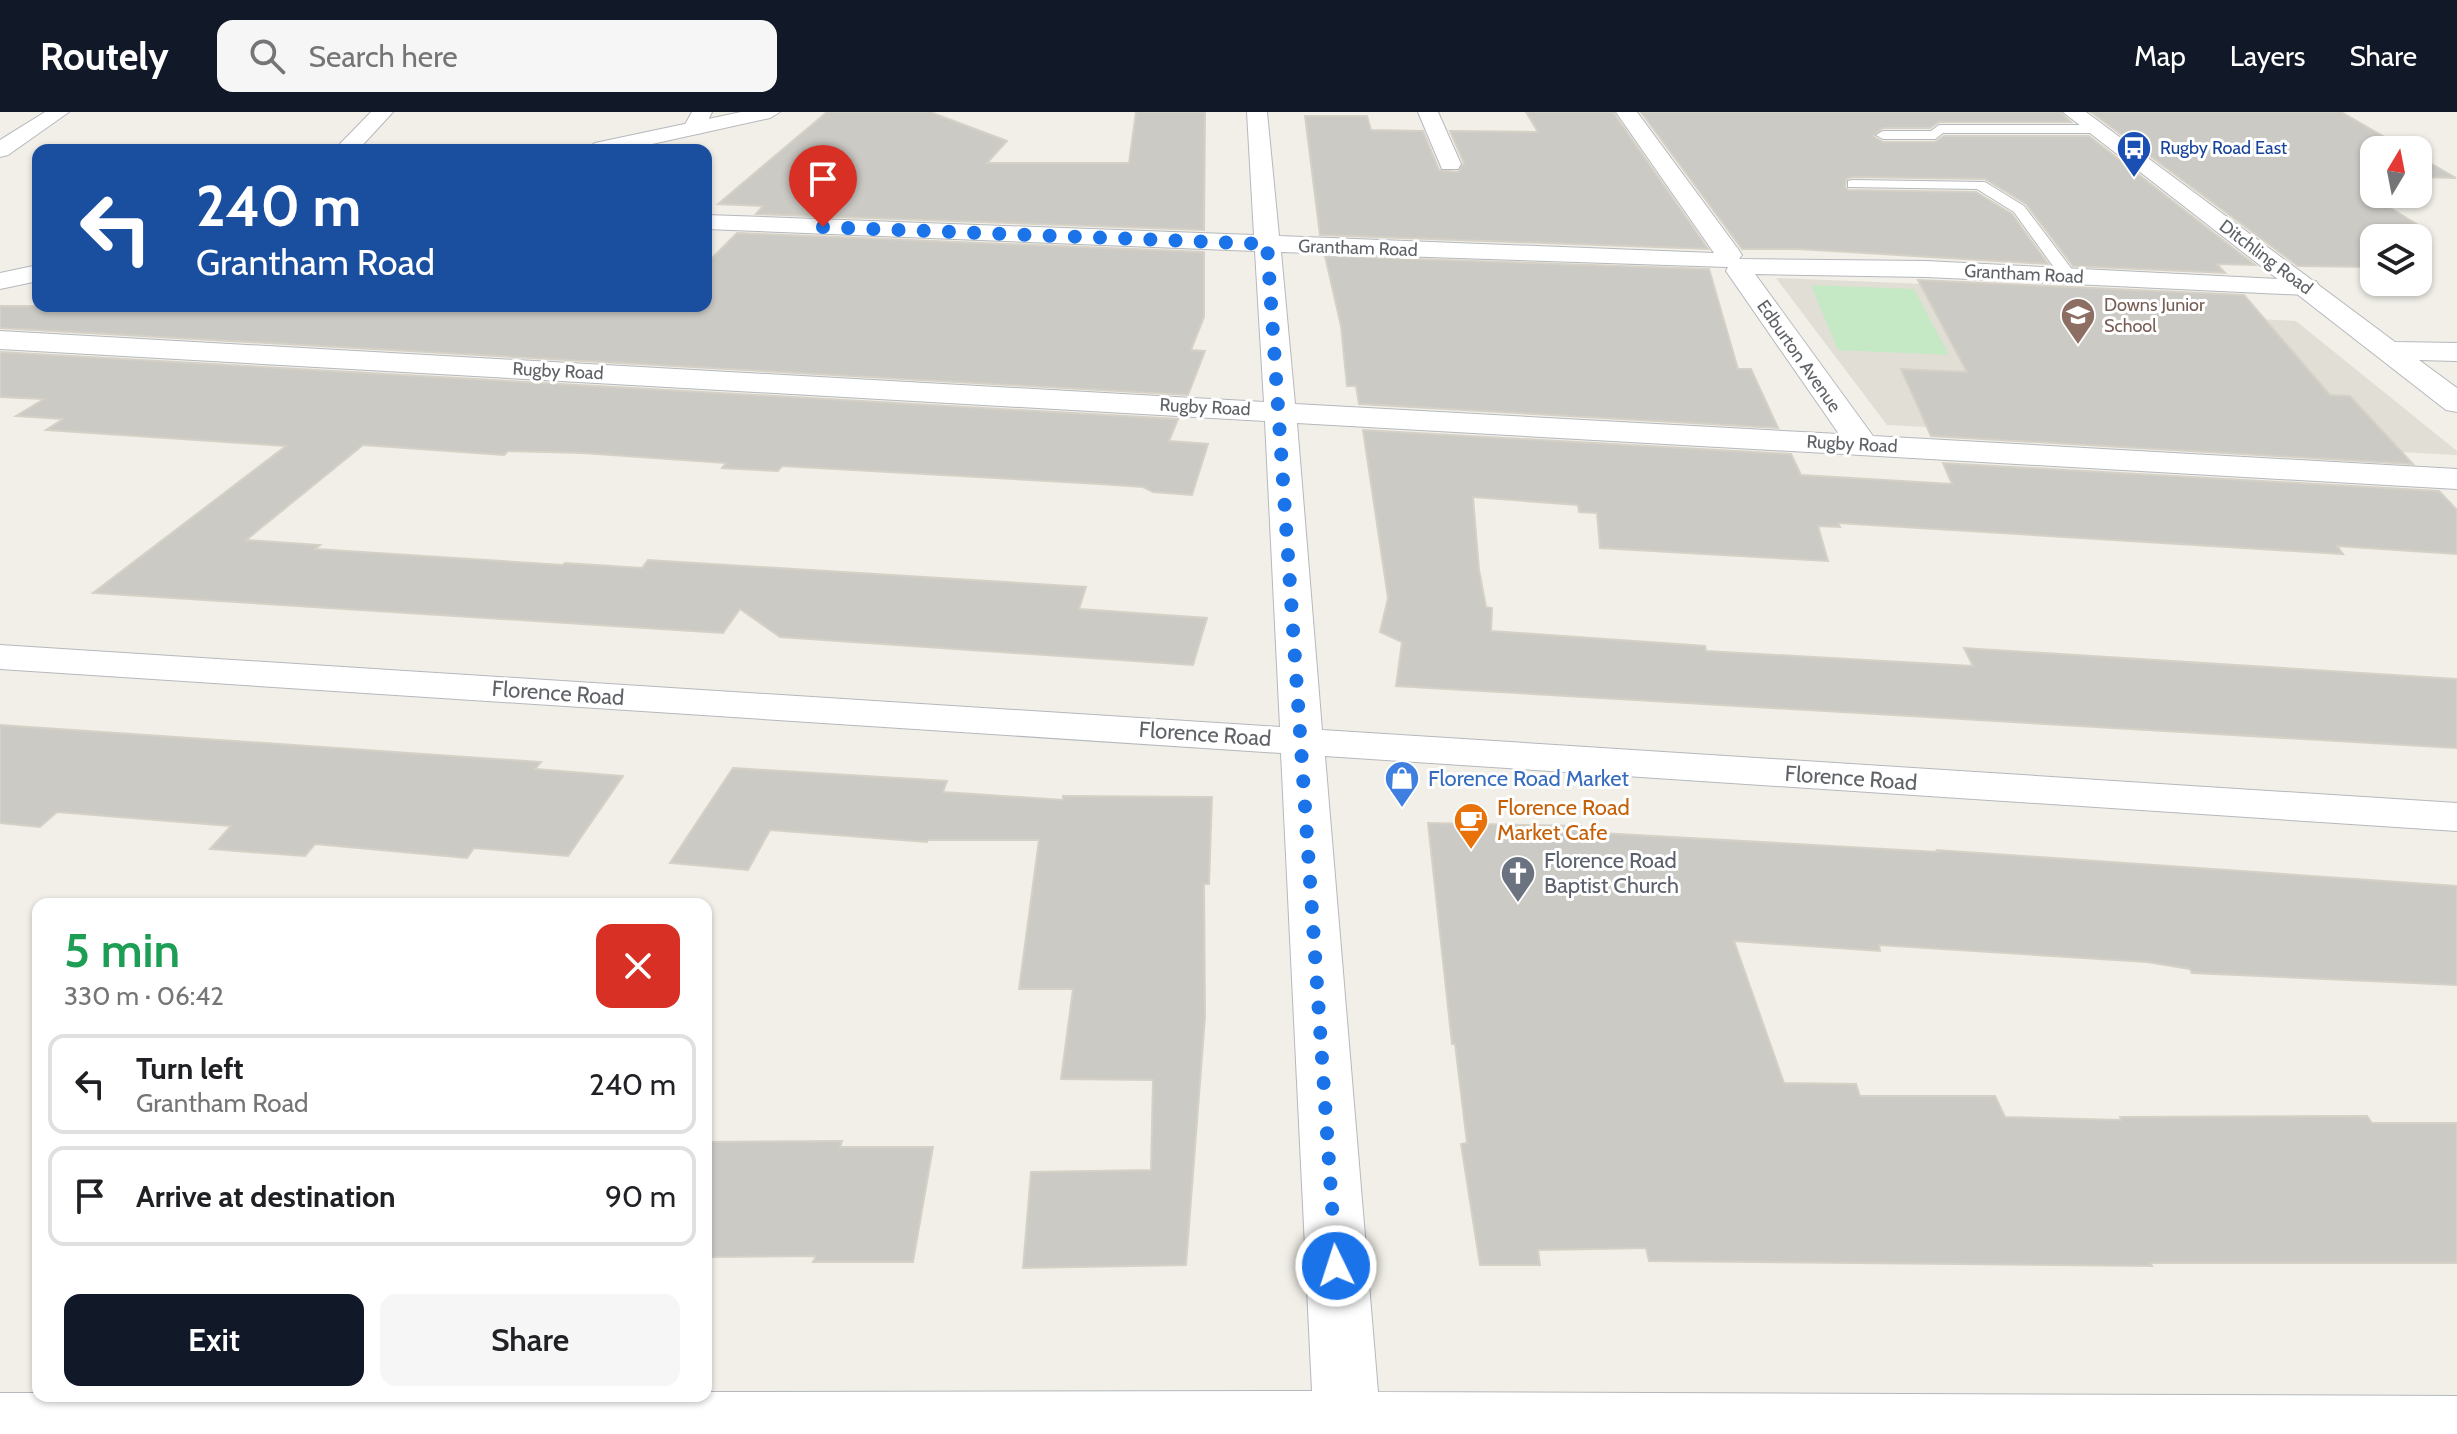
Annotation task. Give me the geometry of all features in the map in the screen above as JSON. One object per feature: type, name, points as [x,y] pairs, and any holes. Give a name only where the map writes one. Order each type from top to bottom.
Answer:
[{"type":"street","points":[[0,150],[59,112]]},
{"type":"street","points":[[351,144],[383,112]]},
{"type":"street","points":[[616,144],[698,120],[770,112]]},
{"type":"street","points":[[1257,112],[1280,411],[1347,1421]]},
{"type":"street","points":[[1428,112],[1450,164]]},
{"type":"street","name":"Edburton Avenue","points":[[1626,112],[1863,445]]},
{"type":"street","name":"Ditchling Road","points":[[2073,112],[2457,403]]},
{"type":"street","name":"Grantham Road","points":[[712,222],[2306,287]]},
{"type":"street","points":[[0,281],[32,274]]},
{"type":"street","name":"Rugby Road","points":[[0,340],[2457,479]]},
{"type":"street","points":[[2392,351],[2457,352]]},
{"type":"street","name":"Florence Road","points":[[0,657],[2457,817]]},
{"type":"street","points":[[0,1423],[1020,1428],[1347,1421],[2457,1426]]},
{"type":"lane","points":[[1883,135],[1935,135],[1939,129],[2095,129]]},
{"type":"lane","points":[[1853,184],[1980,185],[2019,209],[2069,276]]},
{"type":"shaded area","name":"Downs Junior School","points":[[1776,278],[2147,293],[2216,317],[2296,321],[2457,451],[2457,455],[1887,425]]},
{"type":"green space","points":[[1811,285],[1914,289],[1949,355],[1838,350]]},
{"type":"building","points":[[827,112],[930,112],[1007,141],[987,163],[1129,163],[1136,112],[1205,112],[1204,230],[756,214],[763,206],[718,204]]},
{"type":"building","points":[[1526,112],[1613,112],[1708,249],[1320,235],[1305,116],[1367,116],[1371,130],[1423,131],[1439,170],[1458,172],[1464,163],[1450,131],[1538,132]]},
{"type":"building","points":[[1641,112],[2060,112],[2071,122],[1939,122],[1930,128],[1883,128],[1873,136],[1883,142],[1935,142],[1944,136],[2089,136],[2255,265],[2217,264],[2225,273],[2073,266],[2026,204],[1985,179],[1853,177],[1846,179],[1845,187],[1848,190],[1976,192],[2012,214],[2048,264],[1798,249],[1742,249]]},
{"type":"building","points":[[2091,112],[2341,112],[2383,136],[2360,136],[2360,208],[2390,208],[2416,224],[2360,224],[2360,267],[2298,266]]},
{"type":"building","points":[[2432,164],[2456,178],[2432,177]]},
{"type":"building","points":[[737,233],[1204,252],[1204,317],[1191,350],[1205,351],[1188,395],[0,328],[0,306],[32,306],[32,312],[712,312],[712,258]]},
{"type":"building","points":[[1325,256],[1709,269],[1738,369],[1751,369],[1778,428],[1359,404],[1356,386],[1347,386],[1341,326]]},
{"type":"building","name":"Downs Junior School","points":[[1918,280],[2244,295],[2330,395],[2350,396],[2413,464],[1931,436],[1901,369],[1967,372]]},
{"type":"building","points":[[0,352],[1178,419],[1169,441],[1208,444],[1192,495],[1100,484],[782,466],[778,471],[722,468],[726,463],[583,453],[508,451],[504,455],[363,445],[246,540],[320,545],[315,549],[563,565],[642,568],[648,560],[1086,587],[1079,609],[1207,618],[1193,665],[780,637],[740,609],[723,633],[93,593],[286,446],[46,430],[63,419],[16,416],[44,399],[0,397]]},
{"type":"building","points":[[1363,430],[1791,454],[1801,475],[1952,484],[1943,463],[2439,491],[2457,510],[2457,554],[2337,546],[2343,554],[1838,523],[1840,527],[1818,526],[1828,561],[1600,548],[1597,513],[1579,512],[1578,505],[1473,497],[1479,570],[1486,607],[1492,608],[1491,631],[1705,646],[1706,651],[1973,666],[1964,648],[2457,679],[2457,748],[1396,686],[1402,642],[1380,632],[1388,598]]},
{"type":"building","points":[[0,725],[541,762],[535,769],[623,776],[568,856],[474,848],[467,858],[315,844],[305,856],[210,849],[231,826],[57,812],[40,827],[0,823]]},
{"type":"building","points":[[733,768],[947,781],[943,792],[1063,800],[1063,796],[1212,797],[1209,884],[1204,884],[1205,1017],[1186,1265],[1023,1268],[1031,1172],[1151,1170],[1153,1080],[1061,1079],[1073,989],[1019,989],[1039,840],[927,842],[770,830],[748,870],[670,863]]},
{"type":"building","points":[[1428,823],[1581,826],[1582,832],[1937,850],[2457,886],[2457,985],[2192,973],[2190,969],[2147,962],[1879,945],[1880,951],[1734,941],[1784,1083],[1856,1084],[1860,1096],[1995,1096],[2005,1117],[2121,1120],[2120,1117],[2367,1116],[2372,1123],[2457,1123],[2457,1263],[2150,1263],[2152,1266],[1649,1261],[1646,1248],[1538,1250],[1540,1265],[1480,1265],[1461,1144],[1467,1143],[1455,1044],[1452,1044]]},
{"type":"building","points":[[842,1141],[840,1147],[933,1147],[913,1262],[813,1262],[816,1256],[712,1257],[712,1142]]},
{"type":"place","name":"Rugby Road East","points":[[2134,179]]},
{"type":"place","name":"Downs Junior School","points":[[2078,346]]},
{"type":"place","name":"Florence Road Market","points":[[1402,809]]},
{"type":"place","name":"Florence Road Market Cafe","points":[[1471,851]]},
{"type":"place","name":"Florence Road Baptist Church","points":[[1518,904]]},
{"type":"route","points":[[823,227],[1267,244],[1336,1266]]}]
